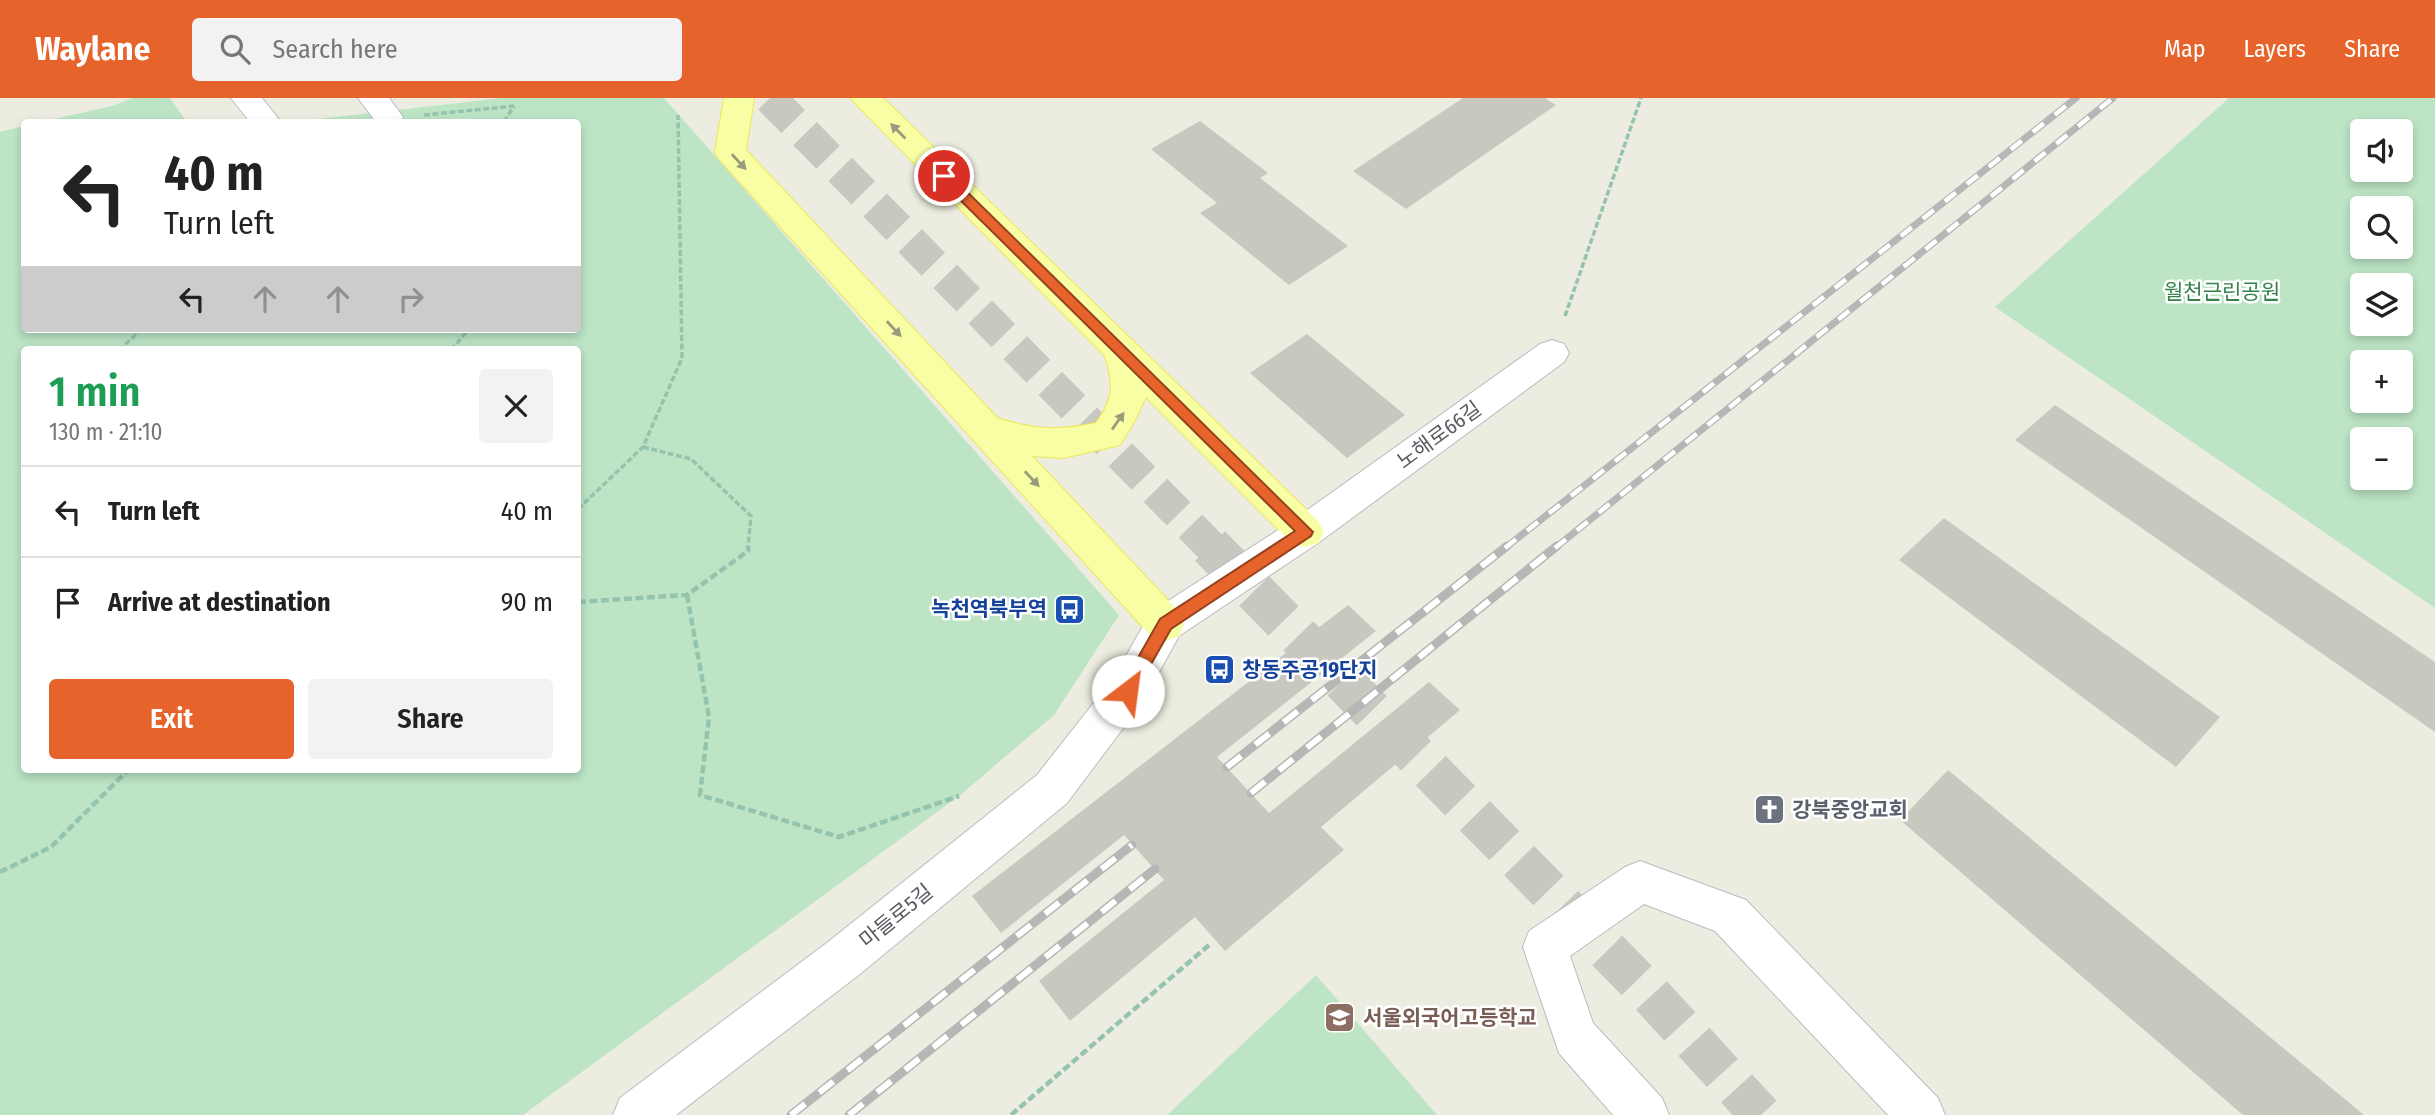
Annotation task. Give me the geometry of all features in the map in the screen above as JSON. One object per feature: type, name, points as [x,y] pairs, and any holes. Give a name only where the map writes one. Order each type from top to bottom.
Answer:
[{"type":"main road","points":[[739,98],[730,152],[1165,624]]},
{"type":"main road","points":[[865,98],[1306,532]]},
{"type":"main road","points":[[986,429],[1026,441],[1063,444],[1107,435],[1129,404],[1129,379],[1121,351]]},
{"type":"street","points":[[246,98],[264,119]]},
{"type":"street","name":"노해로66길","points":[[1128,691],[1165,624],[1306,532],[1552,353]]},
{"type":"street","name":"마들로5길","points":[[637,1115],[845,958],[1052,789],[1128,691]]},
{"type":"street","points":[[1645,1115],[1575,1037],[1545,947],[1640,882],[1730,915],[1921,1115]]},
{"type":"path","points":[[1552,353],[1641,98]]},
{"type":"path","points":[[506,119],[513,106]]},
{"type":"path","points":[[581,506],[643,447],[682,358],[678,115]]},
{"type":"path","points":[[123,346],[138,333]]},
{"type":"path","points":[[581,602],[687,595],[748,551],[751,516],[691,459],[643,447]]},
{"type":"path","points":[[687,595],[709,717],[700,795],[839,837],[959,796]]},
{"type":"path","points":[[0,872],[51,847],[125,773]]},
{"type":"path","points":[[1011,1115],[1209,945]]},
{"type":"green space","points":[[133,98],[170,98],[185,119],[54,119],[112,106]]},
{"type":"green space","points":[[502,98],[664,98],[1119,615],[1054,715],[959,796],[523,1115],[0,1115],[0,132],[21,127],[21,333],[581,333],[581,119],[318,119]]},
{"type":"green space","name":"월천근린공원","points":[[2229,98],[2435,98],[2435,608],[1995,307]]},
{"type":"green space","points":[[1316,975],[1437,1115],[1167,1115]]},
{"type":"building","points":[[1463,98],[1545,98],[1556,105],[1406,209],[1353,171]]},
{"type":"building","points":[[1200,121],[1268,173],[1260,178],[1348,246],[1289,285],[1200,213],[1217,203],[1151,149]]},
{"type":"building","points":[[1307,334],[1405,415],[1347,458],[1250,373]]},
{"type":"building","points":[[2055,405],[2435,662],[2435,732],[2015,440]]},
{"type":"building","points":[[1944,518],[2220,717],[2176,767],[1899,560]]},
{"type":"building","points":[[1348,605],[1376,631],[1217,757],[1269,813],[1429,682],[1460,710],[1321,827],[1344,850],[1225,951],[1195,917],[1070,1021],[1039,981],[1164,880],[1124,835],[1001,933],[972,896]]},
{"type":"building","points":[[1948,770],[2364,1115],[2243,1115],[1900,820]]},
{"type":"tunnel","points":[[770,98],[1212,548]]},
{"type":"tunnel","points":[[1210,546],[1651,995],[1761,1115]]},
{"type":"railway","points":[[1505,548],[2076,98]]},
{"type":"railway","points":[[1555,548],[2113,98]]},
{"type":"railway","points":[[1227,767],[1507,546]]},
{"type":"railway","points":[[1251,793],[1557,546]]},
{"type":"railway","points":[[791,1115],[1132,845]]},
{"type":"railway","points":[[849,1115],[1155,869]]},
{"type":"place","name":"녹천역북부역","points":[[1070,609]]},
{"type":"place","name":"창동주공19단지","points":[[1219,670]]},
{"type":"place","name":"강북중앙교회","points":[[1769,810]]},
{"type":"place","name":"서울외국어고등학교","points":[[1340,1018]]},
{"type":"route","points":[[944,176],[1306,532],[1165,624],[1128,691]]}]
